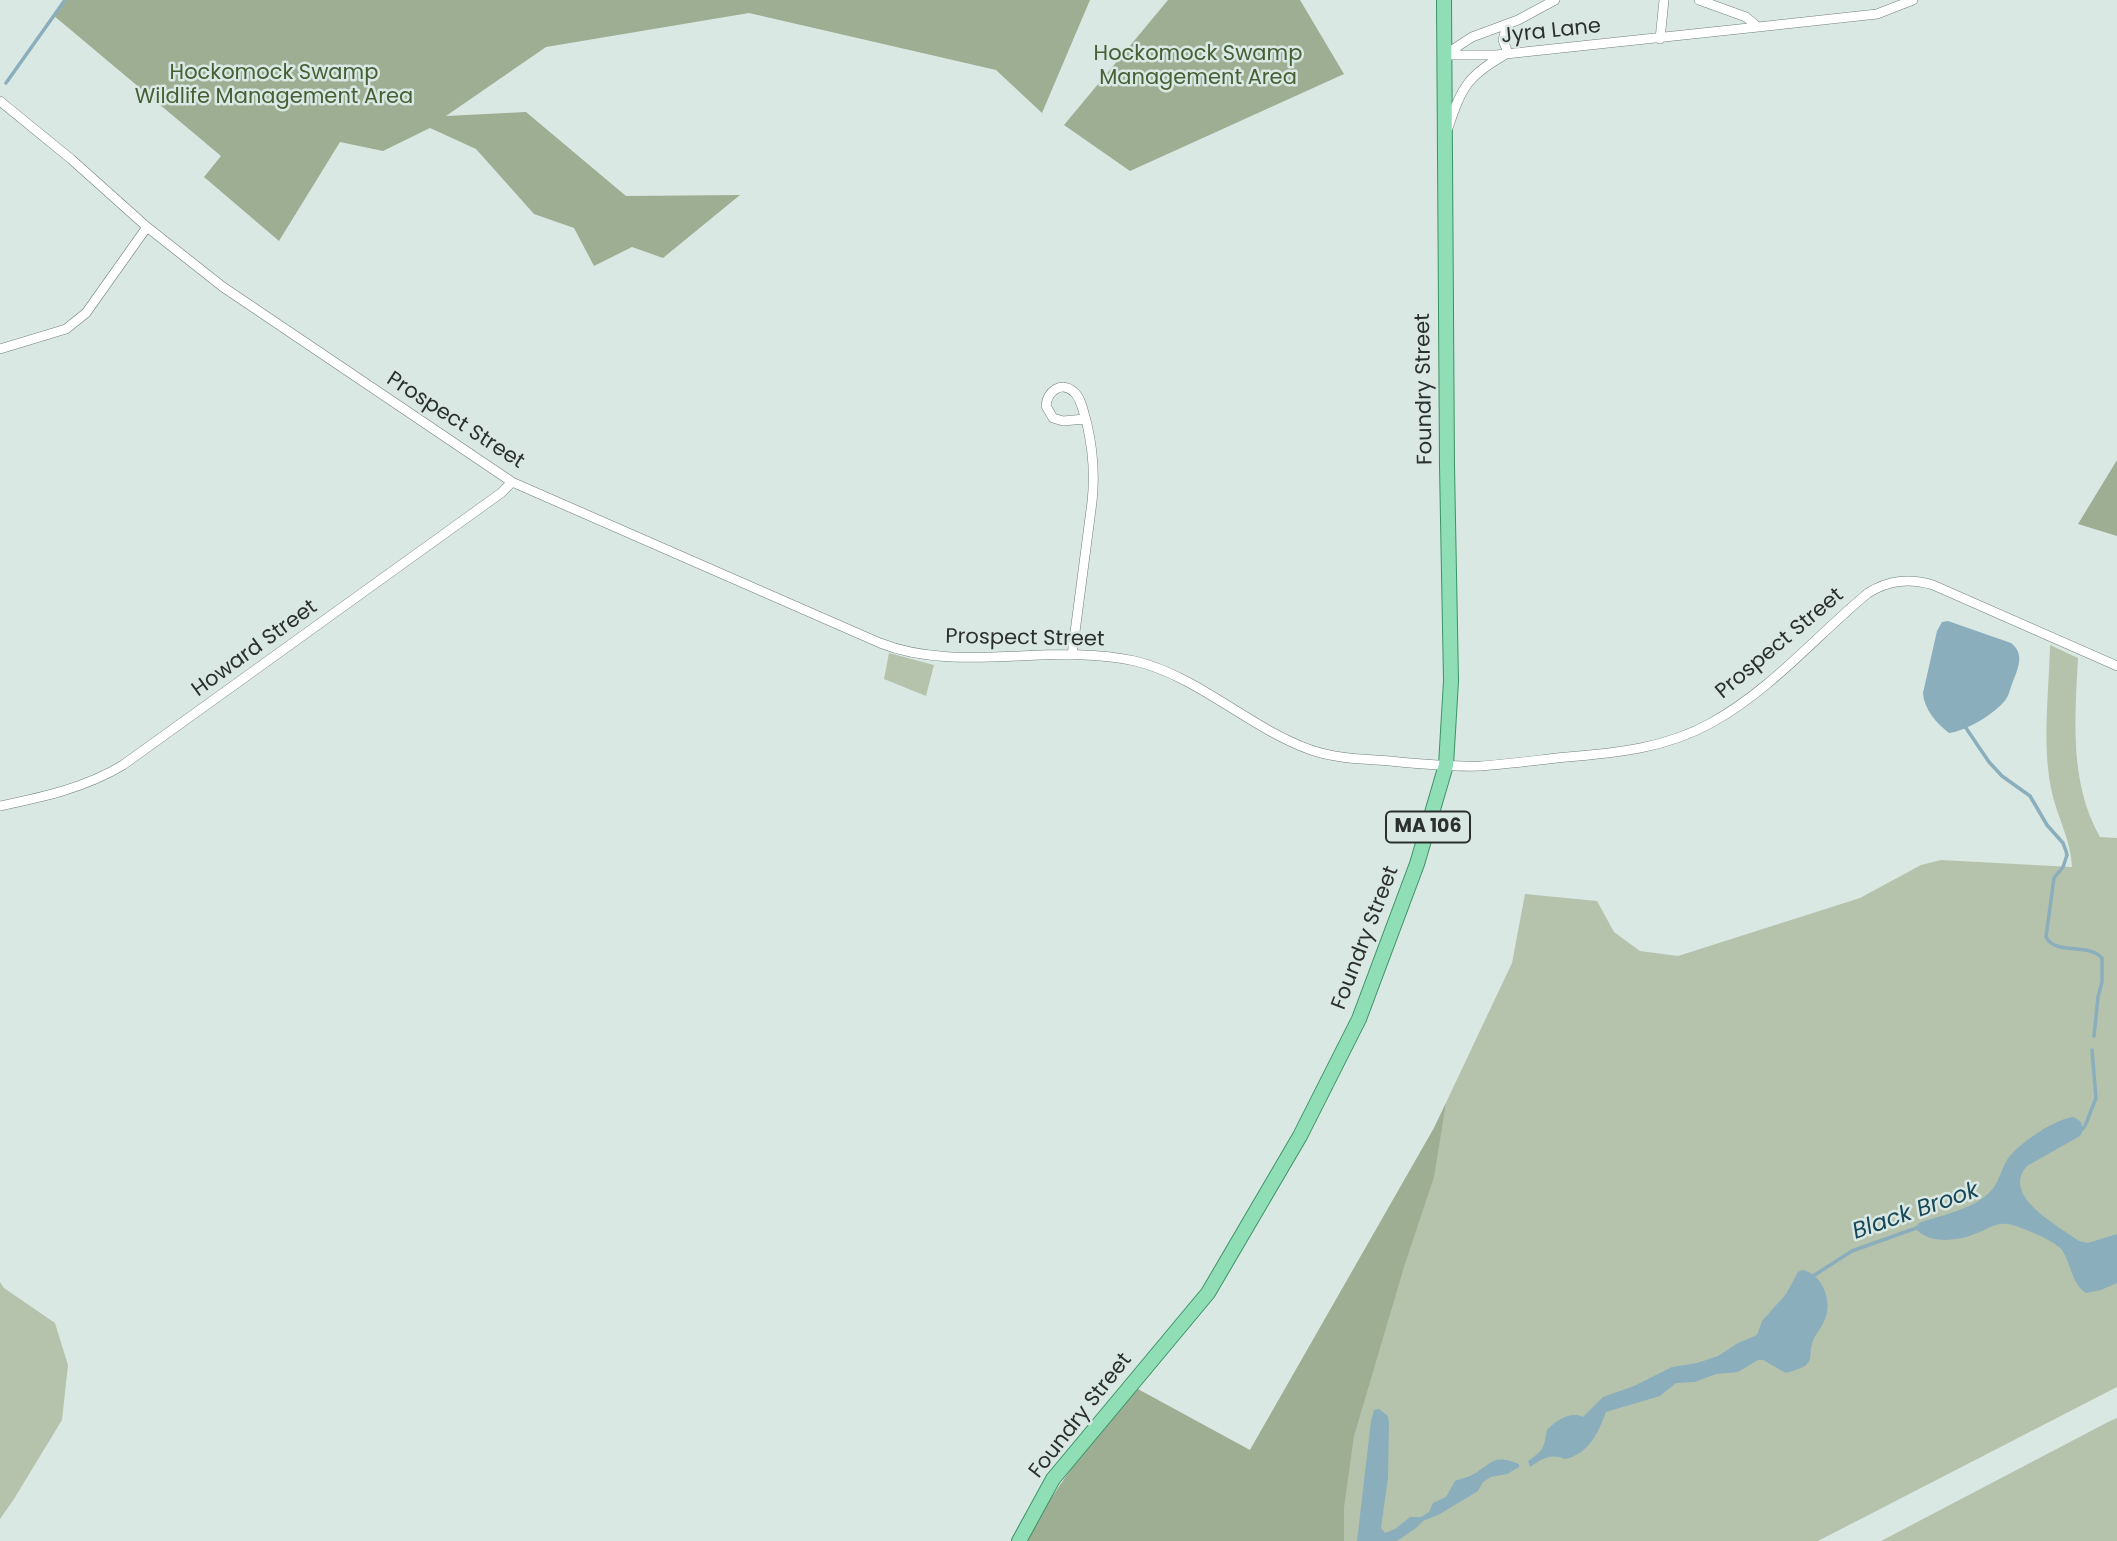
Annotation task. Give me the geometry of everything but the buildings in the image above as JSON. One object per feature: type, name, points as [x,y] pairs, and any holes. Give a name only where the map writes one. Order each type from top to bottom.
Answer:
[{"type":"main road","name":"Foundry Street","points":[[1019,1541],[1053,1479],[1208,1293],[1300,1136],[1359,1018],[1417,864],[1446,765],[1451,681],[1446,426],[1444,0]]},
{"type":"street","points":[[1445,55],[1472,37],[1507,25],[1555,0]]},
{"type":"street","points":[[1660,39],[1664,0]]},
{"type":"street","points":[[1699,0],[1745,17],[1758,27]]},
{"type":"street","name":"Jyra Lane","points":[[1445,55],[1508,53],[1660,39],[1877,14],[1913,0]]},
{"type":"street","points":[[1445,136],[1466,84],[1486,65],[1508,53],[1503,40],[1507,25]]},
{"type":"street","name":"Prospect Street","points":[[0,101],[71,159],[147,227],[223,287],[512,482],[898,649],[941,656],[1072,655],[1121,659],[1164,670],[1275,733],[1319,752],[1343,758],[1482,766],[1627,751],[1682,737],[1712,723],[1741,704],[1868,593],[1882,585],[1898,581],[1933,585],[2117,666]]},
{"type":"street","points":[[0,349],[66,329],[86,313],[147,227]]},
{"type":"street","points":[[1072,655],[1093,490],[1093,456],[1085,419],[1077,395],[1072,390],[1061,387],[1048,395],[1046,406],[1053,418],[1063,421],[1085,419]]},
{"type":"street","name":"Howard Street","points":[[0,806],[47,797],[101,777],[123,765],[501,494],[512,482]]},
{"type":"green space","name":"Hockomock Swamp Wildlife Management Area","points":[[63,0],[1090,0],[1042,113],[996,70],[749,13],[546,47],[446,116],[526,112],[626,196],[740,195],[663,258],[632,247],[594,266],[574,228],[534,214],[476,149],[430,128],[383,151],[340,142],[279,241],[204,177],[221,156],[53,15]]},
{"type":"green space","name":"Hockomock Swamp Management Area","points":[[1168,0],[1300,0],[1344,74],[1130,171],[1064,125]]},
{"type":"green space","points":[[2117,460],[2117,536],[2078,524]]},
{"type":"green space","points":[[2050,645],[2078,658],[2075,727],[2083,794],[2100,837],[2117,838],[2117,1387],[1818,1541],[1027,1541],[1061,1483],[1250,1450],[1434,1128],[1512,963],[1525,894],[1597,901],[1614,932],[1640,951],[1678,956],[1860,898],[1921,865],[1941,860],[2072,867],[2048,771],[2046,735]]},
{"type":"green space","points":[[889,653],[934,665],[926,696],[884,679]]},
{"type":"green space","points":[[1446,1103],[1434,1177],[1404,1267],[1354,1436],[1344,1507],[1344,1541],[1027,1541],[1073,1466],[1136,1388],[1250,1450]]},
{"type":"green space","points":[[0,1282],[4,1288],[55,1323],[68,1365],[62,1420],[0,1519]]},
{"type":"green space","points":[[2117,1418],[2117,1541],[1881,1541],[2108,1422]]},
{"type":"water","points":[[1948,621],[2011,643],[2016,647],[2019,657],[2018,668],[2002,704],[1977,722],[1949,733],[1931,715],[1923,693],[1937,631],[1942,622]]},
{"type":"water","points":[[2074,1117],[2081,1122],[2083,1130],[2080,1136],[2027,1166],[2021,1177],[2021,1188],[2035,1209],[2079,1241],[2088,1243],[2117,1234],[2117,1283],[2086,1293],[2078,1284],[2058,1246],[2013,1225],[2000,1224],[1970,1236],[1944,1240],[1928,1237],[1915,1228],[1919,1223],[1965,1208],[1982,1199],[1992,1190],[2007,1160],[2019,1147],[2057,1122]]},
{"type":"water","points":[[1802,1270],[1815,1276],[1820,1282],[1828,1304],[1825,1319],[1813,1341],[1806,1365],[1786,1373],[1763,1360],[1758,1360],[1738,1372],[1716,1374],[1695,1382],[1676,1383],[1660,1396],[1606,1412],[1596,1435],[1580,1452],[1565,1459],[1546,1458],[1530,1467],[1528,1461],[1542,1448],[1547,1430],[1559,1420],[1573,1415],[1583,1417],[1603,1397],[1634,1386],[1672,1367],[1718,1356],[1757,1335],[1762,1321],[1786,1294],[1798,1272]]},
{"type":"water","points":[[1379,1409],[1388,1416],[1389,1423],[1388,1478],[1381,1528],[1385,1533],[1410,1517],[1421,1517],[1429,1512],[1433,1503],[1446,1497],[1455,1481],[1470,1476],[1493,1461],[1510,1461],[1519,1464],[1519,1467],[1507,1474],[1491,1477],[1483,1482],[1478,1491],[1423,1521],[1397,1541],[1357,1541],[1371,1421],[1374,1410]]},
{"type":"waterway","points":[[6,83],[65,0]]},
{"type":"waterway","points":[[1966,728],[2002,776],[2030,796],[2047,825],[2063,843],[2067,855],[2063,867],[2054,878],[2046,937],[2057,946],[2089,951],[2102,958],[2102,982],[2094,1036]]},
{"type":"waterway","points":[[2081,1130],[2096,1098],[2092,1050]]},
{"type":"waterway","name":"Black Brook","points":[[1813,1276],[1852,1251],[1919,1227]]}]
